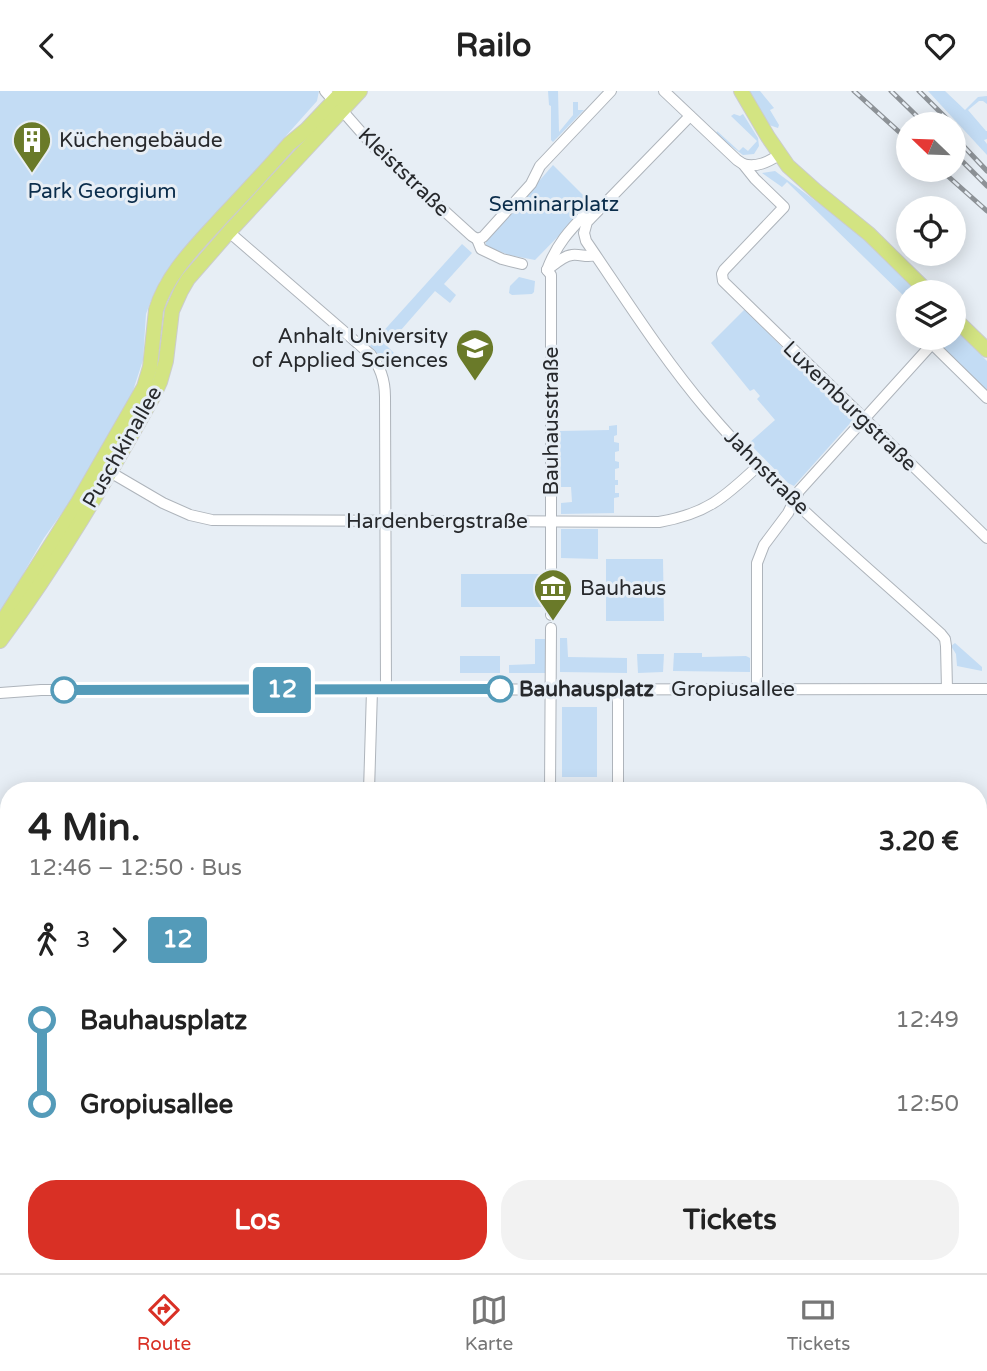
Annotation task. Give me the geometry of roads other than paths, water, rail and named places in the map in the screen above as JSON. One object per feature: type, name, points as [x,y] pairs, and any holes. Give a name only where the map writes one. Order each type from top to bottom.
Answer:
[{"type":"main road","name":"Puschkinallee","points":[[0,625],[78,502],[144,387],[150,367],[156,310],[168,282],[191,251],[336,98],[360,91]]},
{"type":"main road","points":[[741,91],[779,155],[798,176],[869,234],[916,280]]},
{"type":"main road","name":"Puschkinallee","points":[[0,641],[110,472],[160,382],[166,361],[172,310],[188,279],[336,98]]},
{"type":"main road","points":[[966,330],[987,350]]},
{"type":"street","points":[[522,264],[502,259],[481,249],[477,239],[483,237],[523,193],[540,166],[611,91]]},
{"type":"street","points":[[664,91],[737,160],[748,165],[759,165],[779,155]]},
{"type":"street","name":"Kleiststraße","points":[[336,98],[383,156],[477,239]]},
{"type":"street","name":"Jahnstraße","points":[[690,116],[587,222],[583,233],[586,241],[706,410],[793,501],[941,634],[946,646],[947,689]]},
{"type":"street","name":"Luxemburgstraße","points":[[743,163],[755,179],[785,207],[724,270],[724,283],[987,538]]},
{"type":"street","points":[[547,270],[564,236],[589,210]]},
{"type":"street","points":[[229,232],[370,353],[380,367],[385,387],[386,690]]},
{"type":"street","points":[[547,270],[563,258],[595,255]]},
{"type":"street","name":"Bauhausstraße","points":[[547,270],[551,275],[551,615]]},
{"type":"street","points":[[757,689],[757,563],[764,545],[788,513],[806,482],[932,344],[987,398]]},
{"type":"street","name":"Hardenbergstraße","points":[[110,472],[163,503],[190,515],[212,520],[551,522],[678,519],[719,502],[758,466]]},
{"type":"street","points":[[550,782],[551,628]]},
{"type":"street","name":"Gropiusallee","points":[[0,686],[18,691]]},
{"type":"street","name":"Gropiusallee","points":[[0,693],[987,688]]},
{"type":"street","points":[[618,689],[618,782]]},
{"type":"street","points":[[369,782],[372,690]]},
{"type":"railway","points":[[854,91],[896,129]]},
{"type":"railway","points":[[891,91],[913,112]]},
{"type":"railway","points":[[919,91],[940,112]]},
{"type":"railway","points":[[966,149],[987,171]]},
{"type":"railway","points":[[966,165],[987,186]]},
{"type":"railway","points":[[954,182],[987,211]]},
{"type":"place","name":"Küchengebäude","points":[[32,174]]},
{"type":"place","name":"Anhalt University of Applied Sciences","points":[[475,382]]},
{"type":"place","name":"Bauhaus","points":[[553,622]]},
{"type":"place","name":"Bauhausplatz","points":[[500,689]]},
{"type":"park label","name":"Park Georgium","points":[[102,191]]},
{"type":"park label","name":"Seminarplatz","points":[[554,204]]}]
